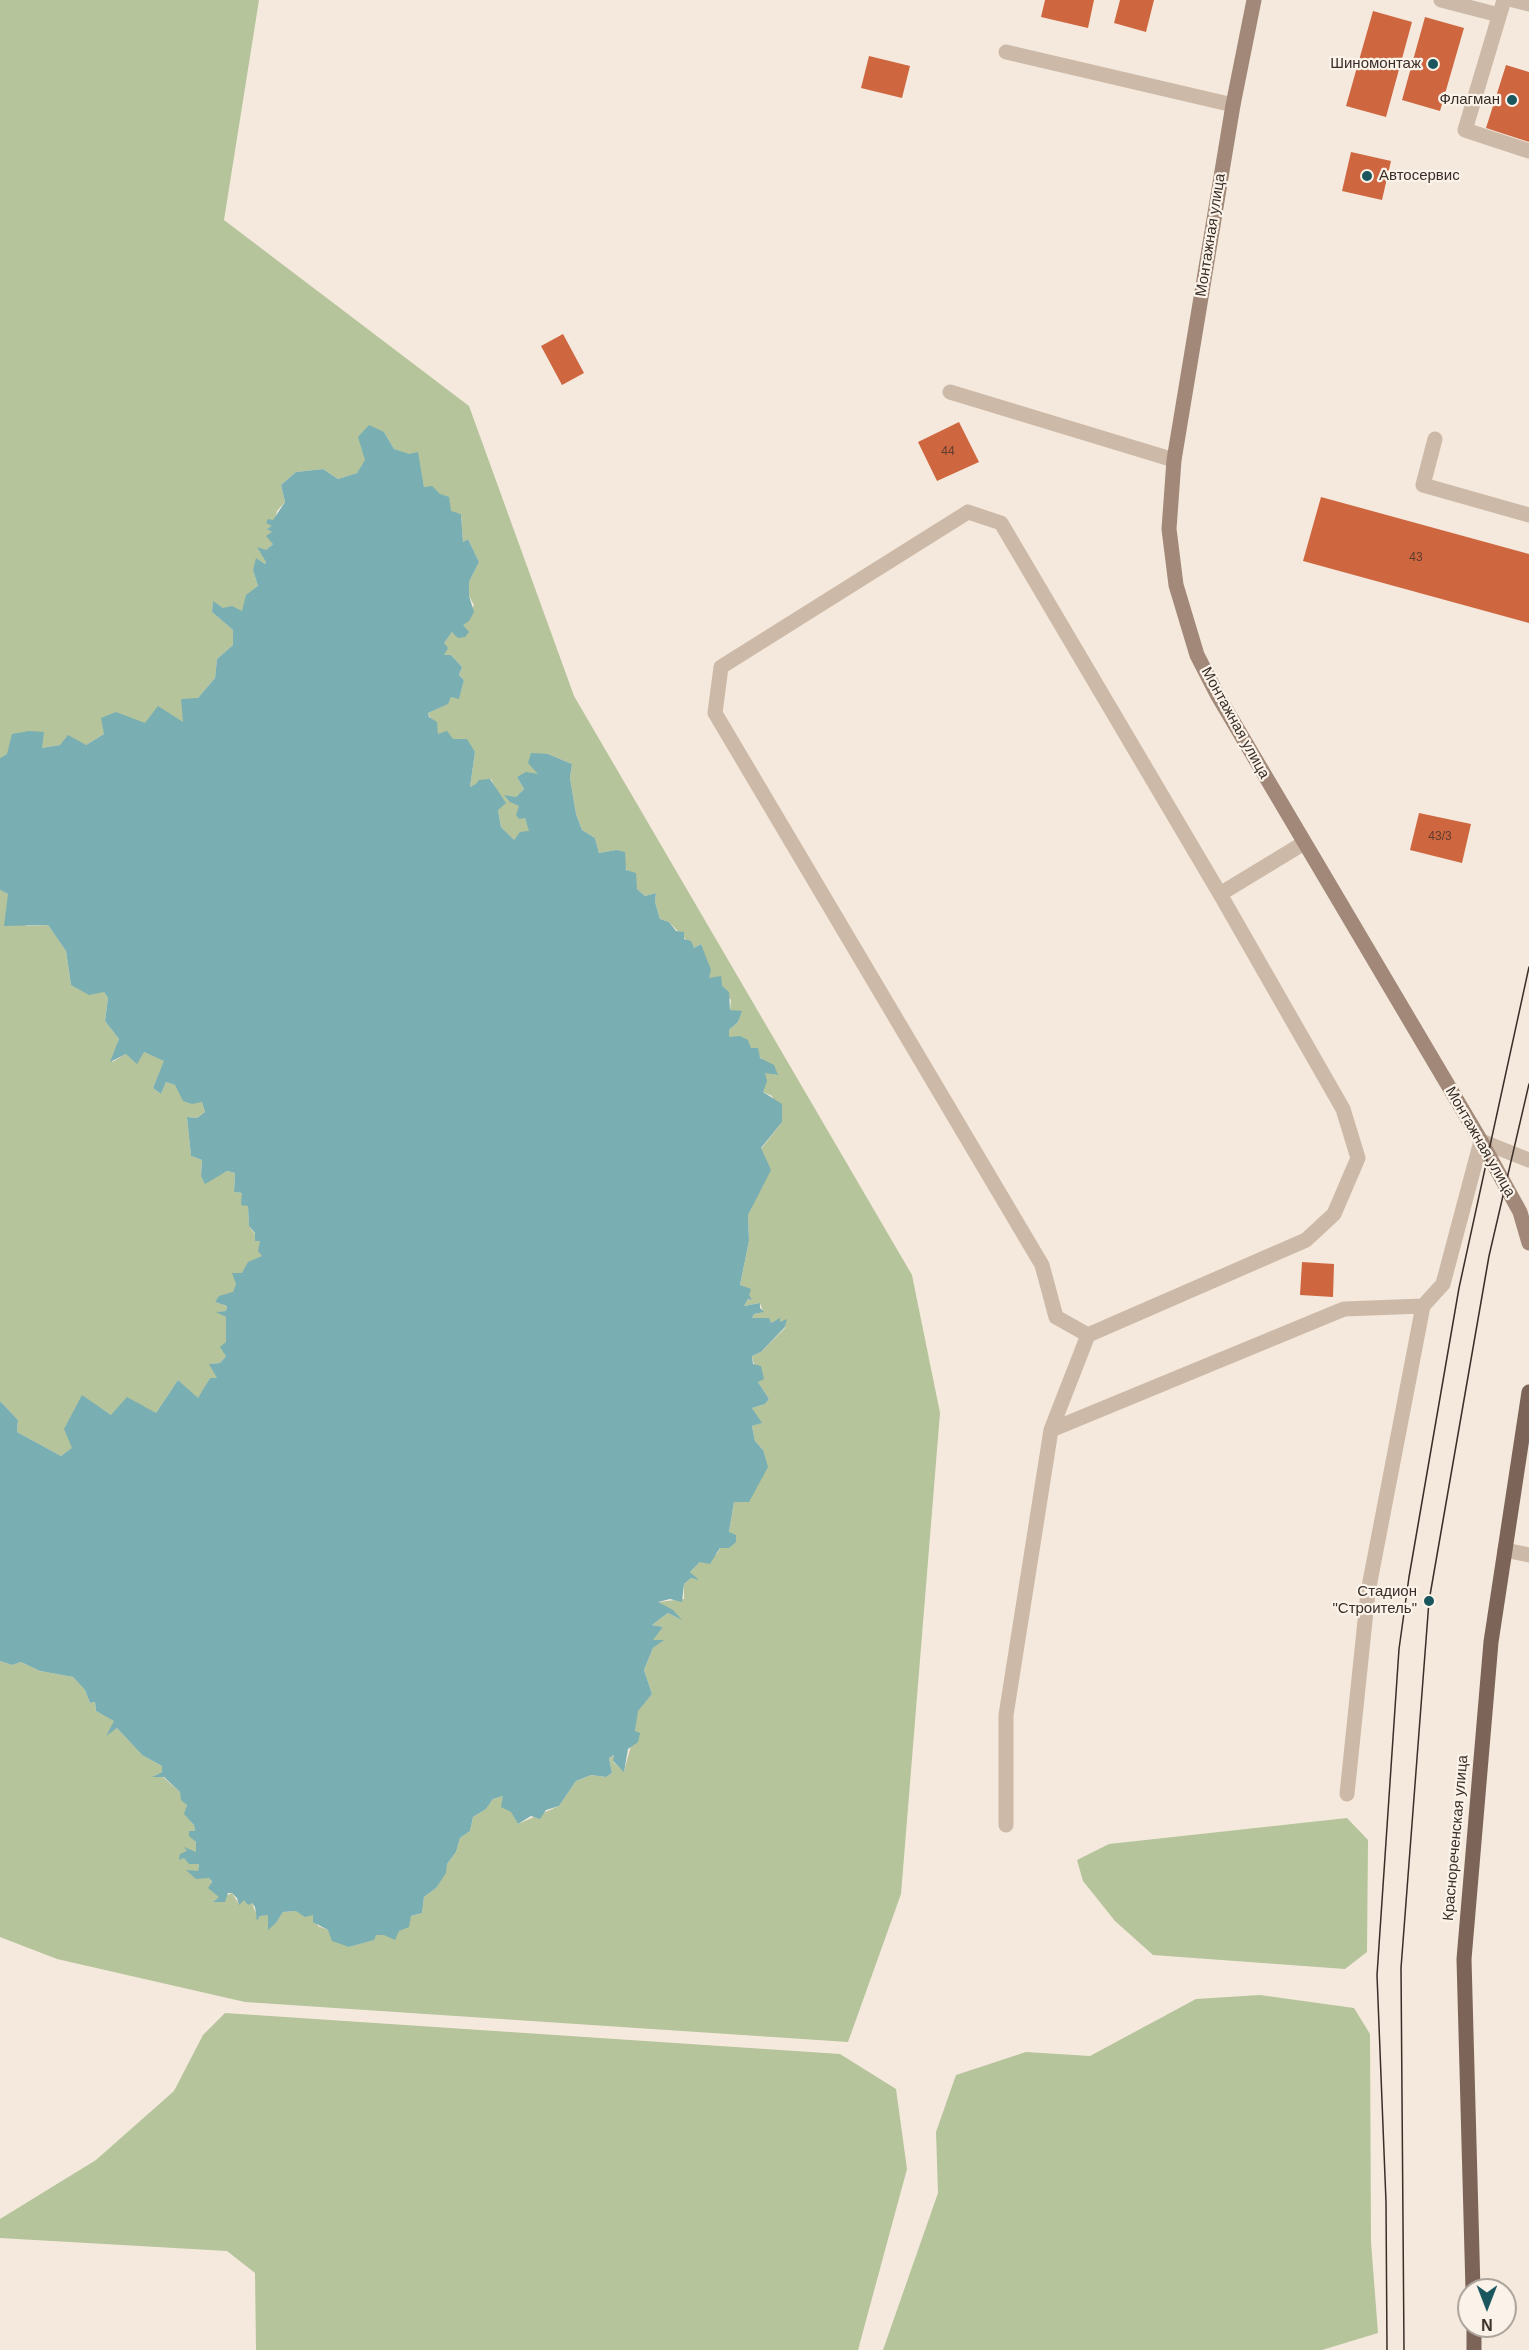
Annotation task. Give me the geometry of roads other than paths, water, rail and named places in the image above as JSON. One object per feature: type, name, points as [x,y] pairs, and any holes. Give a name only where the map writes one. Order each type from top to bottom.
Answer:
[{"type":"main road","name":"Краснореченская улица","points":[[1473,2278],[1464,1959],[1491,1641],[1529,1392]]},
{"type":"street","name":"Монтажная улица","points":[[1254,0],[1233,105],[1174,460],[1169,529],[1176,585],[1197,655],[1218,696],[1481,1141],[1520,1212],[1529,1244]]},
{"type":"street","points":[[1441,0],[1499,15]]},
{"type":"street","points":[[1504,0],[1465,130],[1529,151]]},
{"type":"street","points":[[1513,0],[1529,4]]},
{"type":"street","points":[[1006,52],[1233,105]]},
{"type":"street","points":[[950,392],[1174,460]]},
{"type":"street","points":[[1435,439],[1424,485],[1529,515]]},
{"type":"street","points":[[1006,1825],[1006,1715],[1051,1430],[1088,1335],[1306,1240],[1334,1214],[1358,1158],[1343,1109],[1220,894],[1001,523],[968,512],[721,667],[715,712],[1042,1265],[1056,1317],[1088,1335]]},
{"type":"street","points":[[1220,894],[1304,843]]},
{"type":"street","points":[[1347,1794],[1368,1592],[1423,1306],[1443,1284],[1481,1141],[1529,1160]]},
{"type":"street","points":[[1051,1430],[1344,1309],[1423,1306]]},
{"type":"street","points":[[1505,1550],[1529,1555]]},
{"type":"water","points":[[369,425],[384,432],[394,449],[409,454],[418,452],[424,487],[432,486],[440,494],[449,497],[451,511],[461,514],[463,542],[468,539],[479,562],[469,582],[469,596],[474,612],[469,621],[463,625],[469,632],[465,637],[458,638],[452,632],[444,643],[448,648],[444,655],[451,655],[462,667],[459,675],[464,680],[459,699],[451,697],[448,704],[428,713],[429,717],[437,722],[438,734],[447,731],[453,739],[467,739],[475,752],[470,787],[479,780],[490,779],[506,803],[498,810],[501,827],[514,840],[520,832],[529,831],[525,818],[519,819],[516,815],[519,806],[510,802],[504,795],[516,797],[524,789],[517,777],[526,772],[538,774],[528,763],[531,753],[548,754],[572,764],[570,778],[576,814],[582,830],[595,838],[599,853],[616,850],[625,852],[626,870],[636,873],[637,889],[645,896],[656,893],[655,902],[660,919],[669,922],[676,931],[684,932],[684,939],[691,941],[694,948],[701,944],[711,970],[709,978],[721,976],[722,986],[729,992],[730,1010],[742,1011],[738,1022],[729,1030],[729,1037],[740,1036],[748,1040],[751,1048],[758,1048],[760,1058],[774,1065],[778,1075],[765,1073],[767,1081],[763,1092],[782,1104],[782,1122],[761,1148],[771,1170],[748,1215],[749,1241],[740,1285],[751,1289],[749,1295],[752,1300],[748,1299],[744,1306],[760,1303],[760,1308],[764,1312],[754,1314],[752,1318],[769,1318],[771,1323],[780,1318],[780,1322],[787,1319],[785,1327],[761,1352],[752,1356],[753,1364],[761,1366],[764,1379],[758,1382],[769,1399],[765,1404],[752,1408],[762,1423],[752,1426],[755,1441],[763,1450],[768,1467],[749,1502],[734,1502],[729,1532],[736,1535],[736,1542],[729,1548],[720,1548],[710,1564],[700,1562],[690,1572],[699,1580],[691,1578],[684,1584],[682,1602],[670,1599],[658,1602],[673,1610],[682,1620],[668,1613],[652,1625],[663,1627],[653,1640],[664,1640],[653,1648],[644,1670],[652,1694],[638,1711],[635,1731],[640,1733],[638,1742],[628,1749],[624,1772],[613,1761],[614,1755],[609,1758],[612,1773],[606,1777],[591,1775],[576,1781],[559,1806],[546,1810],[540,1819],[531,1816],[518,1824],[511,1812],[501,1807],[503,1796],[493,1799],[486,1809],[473,1817],[470,1831],[460,1838],[456,1852],[447,1864],[446,1873],[436,1888],[424,1897],[422,1913],[411,1916],[409,1927],[399,1931],[395,1940],[384,1935],[376,1935],[374,1940],[349,1947],[332,1941],[328,1930],[313,1922],[313,1915],[305,1917],[296,1911],[283,1912],[268,1930],[268,1915],[260,1916],[257,1921],[255,1907],[252,1903],[248,1905],[244,1900],[239,1905],[232,1893],[228,1893],[225,1902],[213,1902],[219,1897],[208,1888],[212,1882],[209,1878],[196,1879],[186,1870],[198,1871],[199,1864],[189,1864],[184,1858],[179,1860],[180,1854],[187,1851],[184,1847],[196,1852],[196,1842],[189,1836],[189,1831],[195,1831],[194,1825],[184,1814],[187,1805],[181,1800],[180,1792],[164,1777],[152,1777],[162,1772],[162,1766],[142,1755],[117,1728],[106,1736],[114,1721],[96,1711],[95,1702],[90,1703],[85,1690],[73,1677],[40,1671],[21,1662],[12,1665],[0,1661],[0,1401],[18,1420],[17,1432],[61,1456],[72,1448],[64,1429],[82,1395],[111,1415],[127,1397],[156,1413],[178,1380],[198,1398],[210,1378],[217,1378],[209,1364],[220,1363],[226,1356],[220,1347],[226,1342],[226,1317],[216,1312],[226,1311],[227,1306],[215,1302],[219,1296],[233,1292],[236,1284],[232,1273],[242,1273],[248,1262],[262,1256],[258,1251],[260,1241],[255,1241],[255,1233],[249,1226],[248,1206],[241,1205],[242,1193],[234,1192],[235,1173],[227,1171],[205,1184],[201,1176],[202,1160],[191,1156],[187,1117],[197,1118],[205,1112],[202,1102],[192,1104],[183,1101],[175,1085],[166,1082],[161,1094],[153,1088],[164,1061],[144,1052],[137,1064],[126,1054],[110,1062],[119,1039],[105,1021],[108,998],[104,992],[89,995],[71,985],[66,951],[48,925],[4,926],[8,894],[0,890],[0,758],[7,754],[12,734],[29,731],[44,732],[42,748],[60,745],[68,735],[86,745],[104,734],[101,718],[116,712],[145,723],[158,706],[183,722],[181,699],[198,698],[215,678],[217,659],[233,645],[233,630],[212,612],[213,601],[223,608],[232,606],[242,611],[246,595],[258,586],[253,570],[256,558],[265,564],[266,562],[257,547],[266,550],[273,544],[266,536],[272,532],[267,529],[272,526],[266,523],[268,519],[273,520],[285,502],[281,485],[296,472],[323,469],[338,479],[357,473],[365,460],[358,437]]},
{"type":"tram line","points":[[1387,2350],[1386,2202],[1377,1975],[1399,1649],[1409,1577],[1459,1288],[1529,967]]},
{"type":"tram line","points":[[1404,2350],[1401,1968],[1429,1601],[1489,1256],[1529,1084]]},
{"type":"place","name":"Шиномонтаж","points":[[1433,64]]},
{"type":"place","name":"Флагман","points":[[1512,100]]},
{"type":"place","name":"Автосервис","points":[[1367,176]]},
{"type":"place","name":"Стадион \"Строитель\"","points":[[1429,1601]]}]
